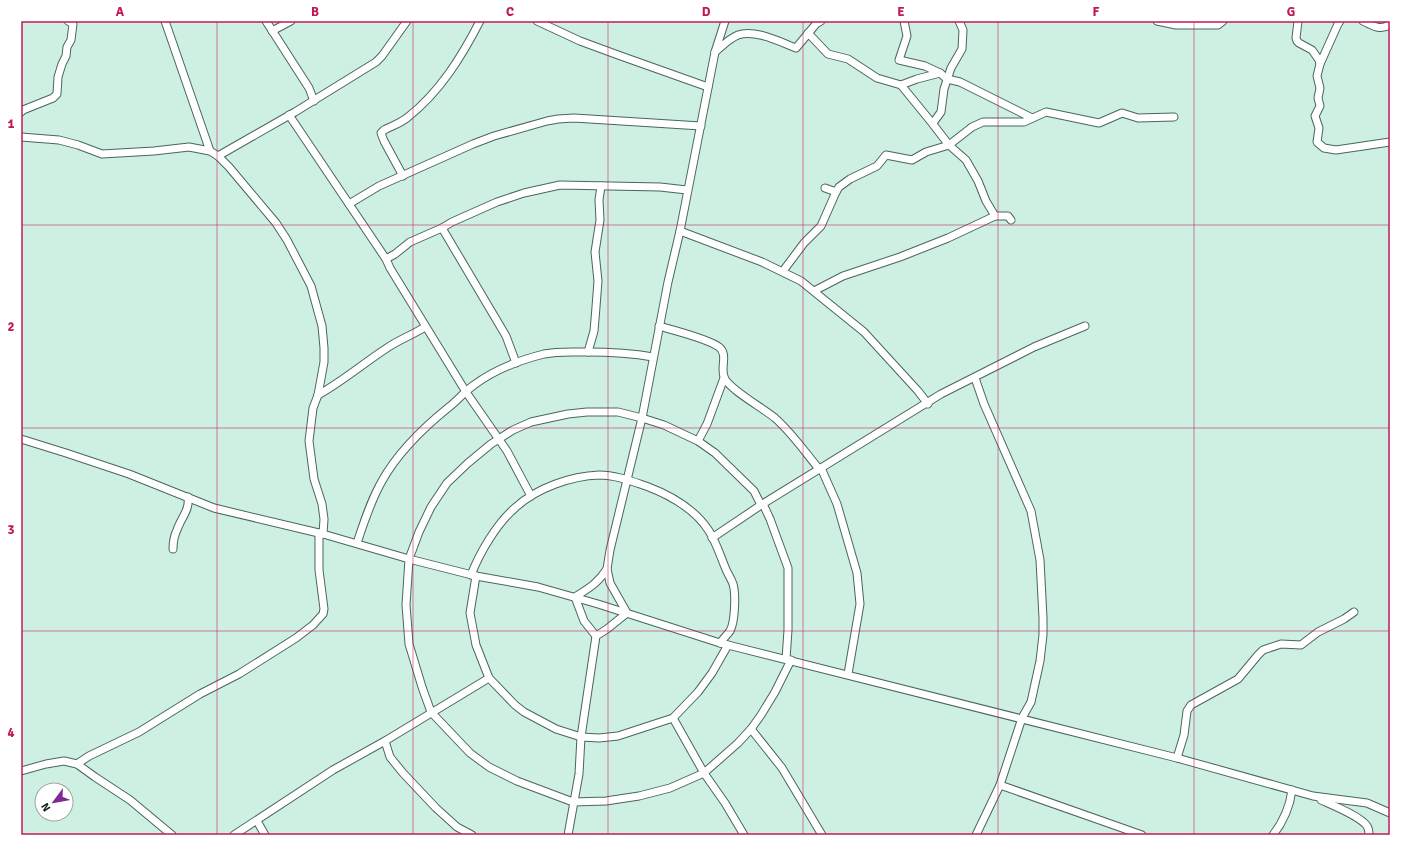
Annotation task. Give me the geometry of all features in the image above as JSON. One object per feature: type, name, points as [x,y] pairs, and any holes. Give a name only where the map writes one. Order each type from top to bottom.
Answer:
[{"type":"street","points":[[21,112],[53,98],[57,94],[60,71],[66,56],[67,47],[71,40],[73,24],[68,21]]},
{"type":"street","points":[[165,21],[210,151]]},
{"type":"street","points":[[266,21],[309,88],[314,101]]},
{"type":"street","points":[[272,31],[291,21]]},
{"type":"street","points":[[218,156],[289,116],[376,62],[408,21]]},
{"type":"street","points":[[403,176],[381,133],[407,118],[432,93],[466,48],[480,21]]},
{"type":"street","points":[[537,21],[580,41],[708,87]]},
{"type":"street","points":[[575,598],[600,580],[607,569],[617,518],[642,418],[659,326],[680,231],[715,52],[725,21]]},
{"type":"street","points":[[715,52],[731,39],[739,35],[760,34],[796,48],[816,24],[821,21]]},
{"type":"street","points":[[904,21],[907,36],[899,60],[925,66],[1032,118]]},
{"type":"street","points":[[933,124],[941,112],[944,89],[951,68],[962,49],[963,30],[959,21]]},
{"type":"street","points":[[1157,21],[1176,25],[1218,25],[1223,21]]},
{"type":"street","points":[[1298,21],[1296,35],[1297,40],[1314,53],[1320,64]]},
{"type":"street","points":[[1340,21],[1320,64],[1317,76],[1320,88],[1318,97],[1320,107],[1315,116],[1319,128],[1317,142],[1324,148],[1336,150],[1390,142]]},
{"type":"street","points":[[1362,21],[1375,27],[1382,28],[1389,23]]},
{"type":"street","points":[[808,33],[828,54],[848,60],[878,78],[901,85],[948,145],[966,160],[995,216]]},
{"type":"street","points":[[901,85],[924,76],[940,73]]},
{"type":"street","points":[[783,271],[804,243],[821,226],[839,187],[850,178],[877,166],[886,155],[912,160],[926,152],[948,145],[972,127],[983,122],[1024,122],[1046,112],[1099,123],[1122,113],[1138,118],[1174,117]]},
{"type":"street","points":[[289,116],[386,259],[425,327],[466,392],[508,451],[531,496]]},
{"type":"street","points":[[348,204],[379,186],[473,144],[494,136],[558,119],[574,118],[701,126]]},
{"type":"street","points":[[21,137],[59,140],[78,144],[102,154],[189,147],[210,151],[218,156],[253,194],[276,223],[287,240],[311,286],[322,326],[324,348],[324,362],[318,395],[313,408],[309,441],[314,479],[322,504],[324,519],[321,533],[319,570],[324,609],[323,614],[313,625],[296,638],[239,674],[200,694],[139,732],[89,756],[77,764]]},
{"type":"street","points":[[386,259],[410,242],[497,202],[524,192],[560,185],[660,187],[687,190]]},
{"type":"street","points":[[588,352],[594,331],[596,307],[598,281],[595,252],[600,220],[599,200],[601,186]]},
{"type":"street","points":[[825,188],[836,192]]},
{"type":"street","points":[[814,291],[843,276],[900,257],[948,238],[995,216],[1008,216],[1011,220]]},
{"type":"street","points":[[442,228],[506,336],[516,363]]},
{"type":"street","points":[[680,231],[725,247],[783,271],[801,281],[864,332],[928,404]]},
{"type":"street","points":[[659,326],[715,344],[721,348],[724,353],[724,378],[707,424],[698,441]]},
{"type":"street","points":[[712,538],[762,504],[959,384],[975,378],[1034,347],[1085,326]]},
{"type":"street","points":[[318,395],[336,385],[391,345],[411,336],[425,327]]},
{"type":"street","points":[[357,543],[375,495],[398,458],[426,425],[474,385],[495,372],[516,363],[544,354],[569,352],[632,353],[653,357]]},
{"type":"street","points":[[724,378],[732,386],[775,418],[796,440],[820,469],[837,504],[857,574],[860,604],[848,674]]},
{"type":"street","points":[[975,378],[984,404],[1031,512],[1040,560],[1043,635],[1040,661],[1031,702],[1022,718],[1000,785],[976,835]]},
{"type":"street","points":[[587,412],[618,412],[642,418],[664,425],[698,441],[715,453],[744,479],[762,504],[770,518],[788,568],[788,660],[775,692],[751,729],[738,743],[704,773],[670,788],[639,796],[606,802],[573,802],[517,781],[489,767],[470,754],[431,712],[409,644],[406,605],[409,559],[419,532],[431,508],[447,483],[468,463],[513,430],[531,422],[568,414],[587,412]]},
{"type":"street","points":[[21,439],[66,452],[214,508],[321,533],[409,559],[474,575],[538,587],[627,613],[724,644],[1022,718],[1177,758],[1314,796],[1367,803],[1390,813]]},
{"type":"street","points":[[601,475],[627,480],[654,489],[679,501],[708,530],[733,584],[735,608],[730,630],[712,673],[698,692],[673,718],[618,736],[599,738],[581,737],[556,728],[524,712],[515,705],[489,678],[476,645],[470,613],[474,575],[478,557],[502,523],[515,508],[531,496],[558,483],[579,477],[601,475]]},
{"type":"street","points":[[173,549],[173,541],[189,504],[188,497]]},
{"type":"street","points":[[607,569],[610,583],[627,613]]},
{"type":"street","points":[[575,598],[584,621],[596,636]]},
{"type":"street","points":[[1177,758],[1184,735],[1187,711],[1191,705],[1238,679],[1263,650],[1281,644],[1301,645],[1318,632],[1344,619],[1354,612]]},
{"type":"street","points":[[568,835],[578,774],[581,737],[596,636],[627,613]]},
{"type":"street","points":[[234,835],[333,770],[385,741],[489,678]]},
{"type":"street","points":[[673,718],[704,773],[725,803],[744,835]]},
{"type":"street","points":[[751,729],[782,768],[822,835]]},
{"type":"street","points":[[385,741],[390,756],[403,773],[436,808],[457,827],[472,835]]},
{"type":"street","points":[[21,771],[64,761],[77,764],[130,800],[172,835]]},
{"type":"street","points":[[1000,785],[1138,834]]},
{"type":"street","points":[[1273,835],[1291,802],[1292,790]]},
{"type":"street","points":[[1314,796],[1353,816],[1366,825],[1369,829],[1369,835]]},
{"type":"street","points":[[257,821],[265,835]]}]
